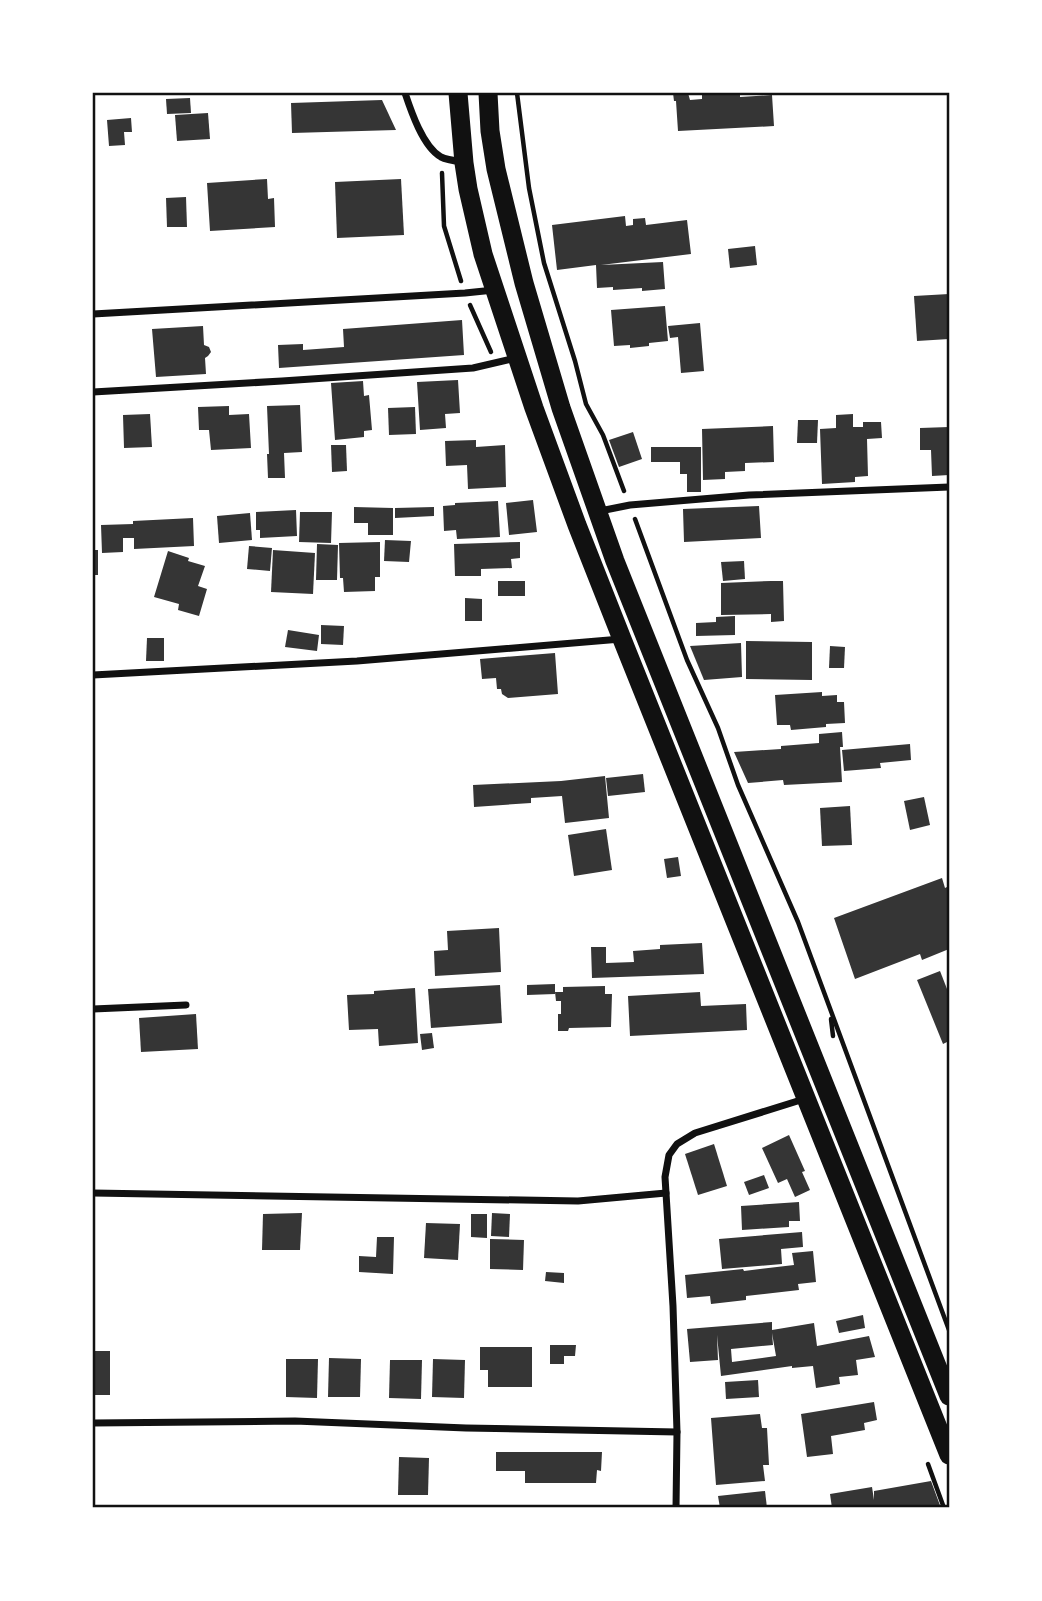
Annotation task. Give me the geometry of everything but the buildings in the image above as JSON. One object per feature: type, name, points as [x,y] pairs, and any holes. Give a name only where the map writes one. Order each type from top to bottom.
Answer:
[{"type":"highway","points":[[458,93],[464,163],[476,228],[494,290],[576,524],[949,1455]]},
{"type":"highway","points":[[488,93],[496,169],[524,283],[561,408],[597,511],[646,641],[949,1396]]},
{"type":"street","points":[[405,93],[424,137],[435,153],[443,159],[464,163]]},
{"type":"street","points":[[93,314],[494,290]]},
{"type":"street","points":[[93,392],[473,368],[517,358]]},
{"type":"street","points":[[597,511],[630,505],[774,494],[948,487]]},
{"type":"street","points":[[93,675],[357,660],[622,639]]},
{"type":"street","points":[[93,1009],[186,1005]]},
{"type":"street","points":[[676,1508],[677,1432],[666,1164],[677,1144],[685,1138],[807,1098]]},
{"type":"street","points":[[93,1193],[578,1201],[666,1194]]},
{"type":"street","points":[[93,1423],[295,1421],[466,1429],[677,1432]]},
{"type":"path","points":[[517,93],[529,187],[544,263],[586,404],[603,435],[687,660],[798,922],[949,1330]]},
{"type":"path","points":[[830,1009],[833,1035]]}]
